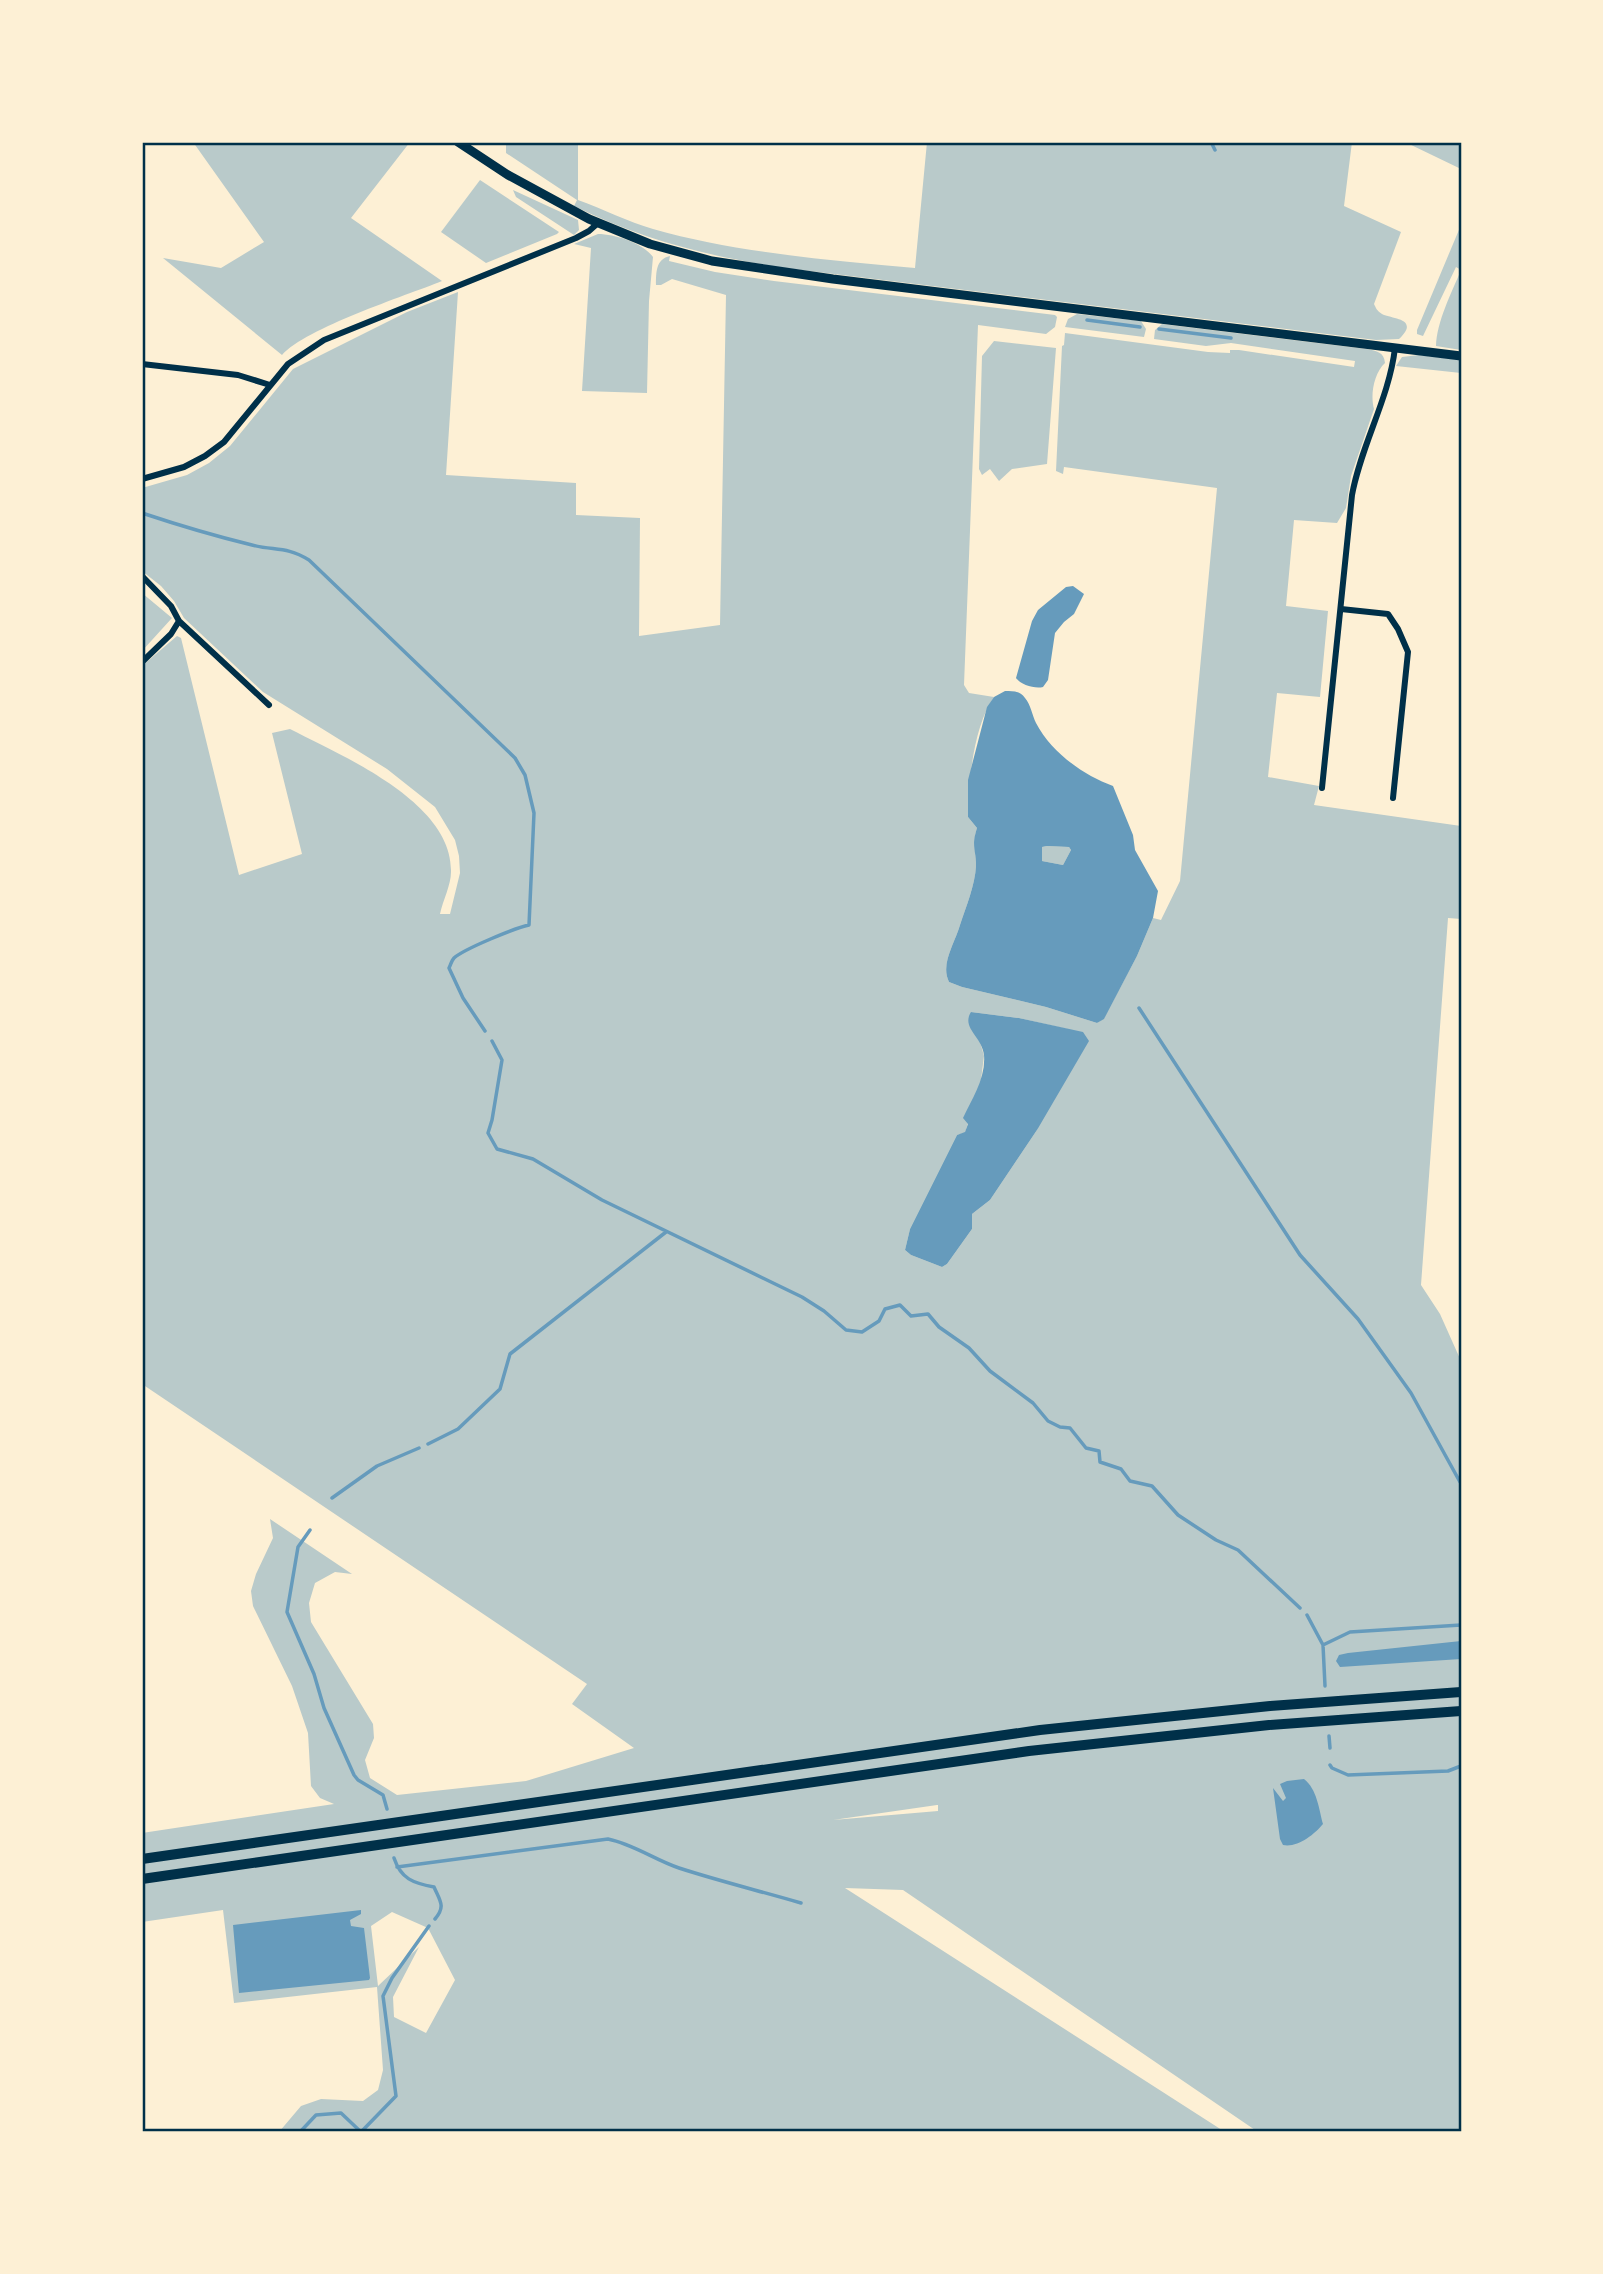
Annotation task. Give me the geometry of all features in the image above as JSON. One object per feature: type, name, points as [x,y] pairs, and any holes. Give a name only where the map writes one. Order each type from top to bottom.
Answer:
[{"type":"highway","points":[[142,1859],[1040,1730],[1212,1711],[1461,1692]]},
{"type":"highway","points":[[142,1879],[1029,1751],[1269,1725],[1461,1711]]},
{"type":"main road","points":[[458,142],[538,192],[597,223],[642,242],[684,255],[760,270],[1461,356]]},
{"type":"street","points":[[142,480],[184,467],[205,456],[237,428],[296,357],[324,340],[576,238],[597,223]]},
{"type":"street","points":[[1322,788],[1355,477],[1386,389],[1395,348]]},
{"type":"street","points":[[142,364],[238,375],[271,385]]},
{"type":"street","points":[[142,576],[171,606],[179,621],[269,705]]},
{"type":"street","points":[[1341,609],[1388,614],[1407,646],[1394,798]]},
{"type":"street","points":[[142,662],[172,634],[179,621]]},
{"type":"shaded area","points":[[193,142],[410,142],[351,218],[442,281],[333,324],[312,334],[282,355],[163,258],[221,268],[264,242]]},
{"type":"shaded area","points":[[506,142],[578,142],[578,200],[644,226],[750,250],[915,268],[927,142],[1352,142],[1344,206],[1401,232],[1374,304],[1380,313],[1406,323],[1407,327],[1399,339],[1376,340],[785,268],[729,258],[652,238],[574,206],[577,200],[506,153]]},
{"type":"shaded area","points":[[1405,142],[1461,142],[1461,169]]},
{"type":"shaded area","points":[[480,180],[559,232],[486,263],[441,232]]},
{"type":"shaded area","points":[[513,190],[578,220],[579,230],[574,235],[516,197]]},
{"type":"shaded area","points":[[1461,225],[1461,270],[1456,267],[1423,336],[1417,334],[1417,330]]},
{"type":"shaded area","points":[[598,234],[628,240],[653,257],[647,393],[582,391],[591,248],[574,244]]},
{"type":"shaded area","points":[[670,256],[669,261],[715,272],[774,281],[1057,317],[1055,327],[1046,334],[978,325],[964,685],[969,693],[994,697],[977,738],[969,787],[968,817],[977,828],[974,843],[975,873],[946,968],[949,982],[962,987],[1046,1007],[1097,1023],[1104,1018],[1137,956],[1153,918],[1161,920],[1180,881],[1217,488],[1064,467],[1063,474],[1056,471],[1062,346],[1065,333],[1208,352],[1230,353],[1230,350],[1239,350],[1354,367],[1355,361],[1231,343],[1206,346],[1154,339],[1155,330],[1162,324],[1367,349],[1377,351],[1383,356],[1385,363],[1374,384],[1374,409],[1351,476],[1346,508],[1337,523],[1294,520],[1286,606],[1328,611],[1320,697],[1277,693],[1268,777],[1319,786],[1314,805],[1461,826],[1461,919],[1448,918],[1421,1285],[1440,1314],[1461,1361],[1461,2132],[1258,2132],[903,1890],[845,1888],[1225,2132],[279,2132],[301,2106],[321,2099],[363,2101],[378,2090],[383,2070],[377,1987],[234,2003],[223,1910],[142,1922],[142,1833],[334,1804],[320,1798],[311,1786],[308,1733],[292,1686],[253,1606],[251,1591],[256,1574],[273,1538],[270,1519],[352,1574],[335,1572],[315,1583],[309,1603],[311,1622],[373,1724],[374,1738],[365,1760],[370,1778],[397,1795],[526,1781],[634,1748],[572,1704],[587,1684],[142,1384],[142,666],[177,636],[181,638],[239,875],[302,854],[272,733],[290,729],[391,784],[415,803],[434,824],[447,847],[451,872],[440,914],[450,914],[460,873],[455,840],[435,807],[387,769],[263,692],[184,618],[161,586],[142,571],[142,488],[187,475],[209,463],[230,446],[293,369],[407,312],[458,292],[446,475],[576,483],[576,515],[640,518],[639,636],[720,625],[726,295],[672,279],[656,285],[658,267]],"holes":[[[971,1012],[1019,1018],[1067,1029],[1037,1130],[990,1200],[972,1214],[972,1229],[942,1267],[905,1250],[910,1229],[957,1135],[965,1133],[981,1080],[984,1056],[979,1038],[972,1029]],[[938,1805],[938,1811],[833,1820]],[[392,1912],[428,1928],[455,1980],[426,2033],[394,2017],[393,1997],[419,1947],[378,1986],[371,1926]]]},
{"type":"shaded area","points":[[1461,270],[1461,350],[1436,346],[1442,317]]},
{"type":"shaded area","points":[[1077,314],[1141,321],[1146,329],[1144,337],[1065,327],[1068,319]]},
{"type":"shaded area","points":[[994,341],[1056,348],[1047,464],[1012,469],[999,481],[990,469],[982,475],[979,469],[982,356]]},
{"type":"shaded area","points":[[1419,355],[1461,360],[1461,373],[1396,366],[1402,357]]},
{"type":"shaded area","points":[[142,593],[172,618],[142,651]]},
{"type":"shaded area","points":[[1042,847],[1069,847],[1071,850],[1063,865],[1042,861]]},
{"type":"water","points":[[1073,586],[1084,594],[1074,614],[1055,633],[1048,680],[1043,687],[1025,684],[1016,678],[1032,621],[1038,610],[1066,587]]},
{"type":"water","points":[[1005,691],[1021,694],[1029,704],[1042,734],[1059,753],[1090,776],[1113,786],[1133,835],[1135,850],[1158,891],[1153,918],[1137,956],[1104,1019],[1097,1023],[949,982],[946,968],[949,954],[975,873],[974,844],[977,828],[968,817],[968,780],[987,707],[994,697]],"holes":[[[1042,847],[1069,847],[1071,850],[1063,865],[1042,861]]]},
{"type":"water","points":[[971,1012],[1019,1018],[1083,1032],[1089,1041],[1037,1130],[990,1200],[972,1214],[972,1229],[942,1267],[905,1250],[910,1229],[957,1135],[965,1132],[968,1124],[963,1118],[981,1080],[984,1055],[970,1028]]},
{"type":"water","points":[[1461,1641],[1461,1659],[1340,1667],[1336,1661],[1339,1655],[1348,1653]]},
{"type":"water","points":[[1304,1779],[1315,1794],[1323,1824],[1305,1840],[1294,1845],[1283,1845],[1273,1788],[1283,1801],[1286,1798],[1280,1784]]},
{"type":"water","points":[[361,1910],[361,1914],[350,1920],[351,1926],[364,1928],[369,1980],[239,1993],[233,1925]]},
{"type":"waterway","points":[[1211,142],[1215,150]]},
{"type":"waterway","points":[[1087,320],[1140,327]]},
{"type":"waterway","points":[[1159,329],[1231,338]]},
{"type":"waterway","points":[[142,513],[238,542],[287,551],[309,560],[515,758],[525,775],[534,813],[529,925],[468,949],[454,958],[449,968],[463,998],[485,1031]]},
{"type":"waterway","points":[[1139,1008],[1300,1255],[1358,1319],[1411,1393],[1460,1482]]},
{"type":"waterway","points":[[492,1041],[502,1060],[488,1133],[497,1149],[533,1159],[602,1200],[802,1297],[846,1330],[862,1332],[879,1321],[885,1309],[900,1305],[911,1316],[928,1314],[939,1327],[969,1348],[990,1371],[1033,1403],[1048,1421],[1070,1428],[1086,1448],[1099,1451],[1100,1462],[1121,1469],[1130,1481],[1152,1486],[1178,1515],[1216,1540],[1238,1550],[1300,1608]]},
{"type":"waterway","points":[[428,1444],[458,1429],[500,1389],[510,1354],[666,1232]]},
{"type":"waterway","points":[[332,1498],[377,1466],[419,1448]]},
{"type":"waterway","points":[[310,1530],[298,1547],[287,1612],[314,1674],[324,1708],[354,1775],[383,1795],[387,1809]]},
{"type":"waterway","points":[[1307,1615],[1323,1645],[1325,1686]]},
{"type":"waterway","points":[[1323,1645],[1350,1632],[1461,1625]]},
{"type":"waterway","points":[[1329,1736],[1330,1748]]},
{"type":"waterway","points":[[1330,1765],[1348,1775],[1448,1771],[1461,1766]]},
{"type":"waterway","points":[[397,1867],[608,1839],[679,1868],[801,1903]]},
{"type":"waterway","points":[[394,1858],[400,1871],[409,1879],[434,1887],[441,1907],[435,1919]]},
{"type":"waterway","points":[[300,2132],[316,2115],[341,2113],[361,2132],[396,2096],[383,1996],[392,1978],[429,1926]]}]
